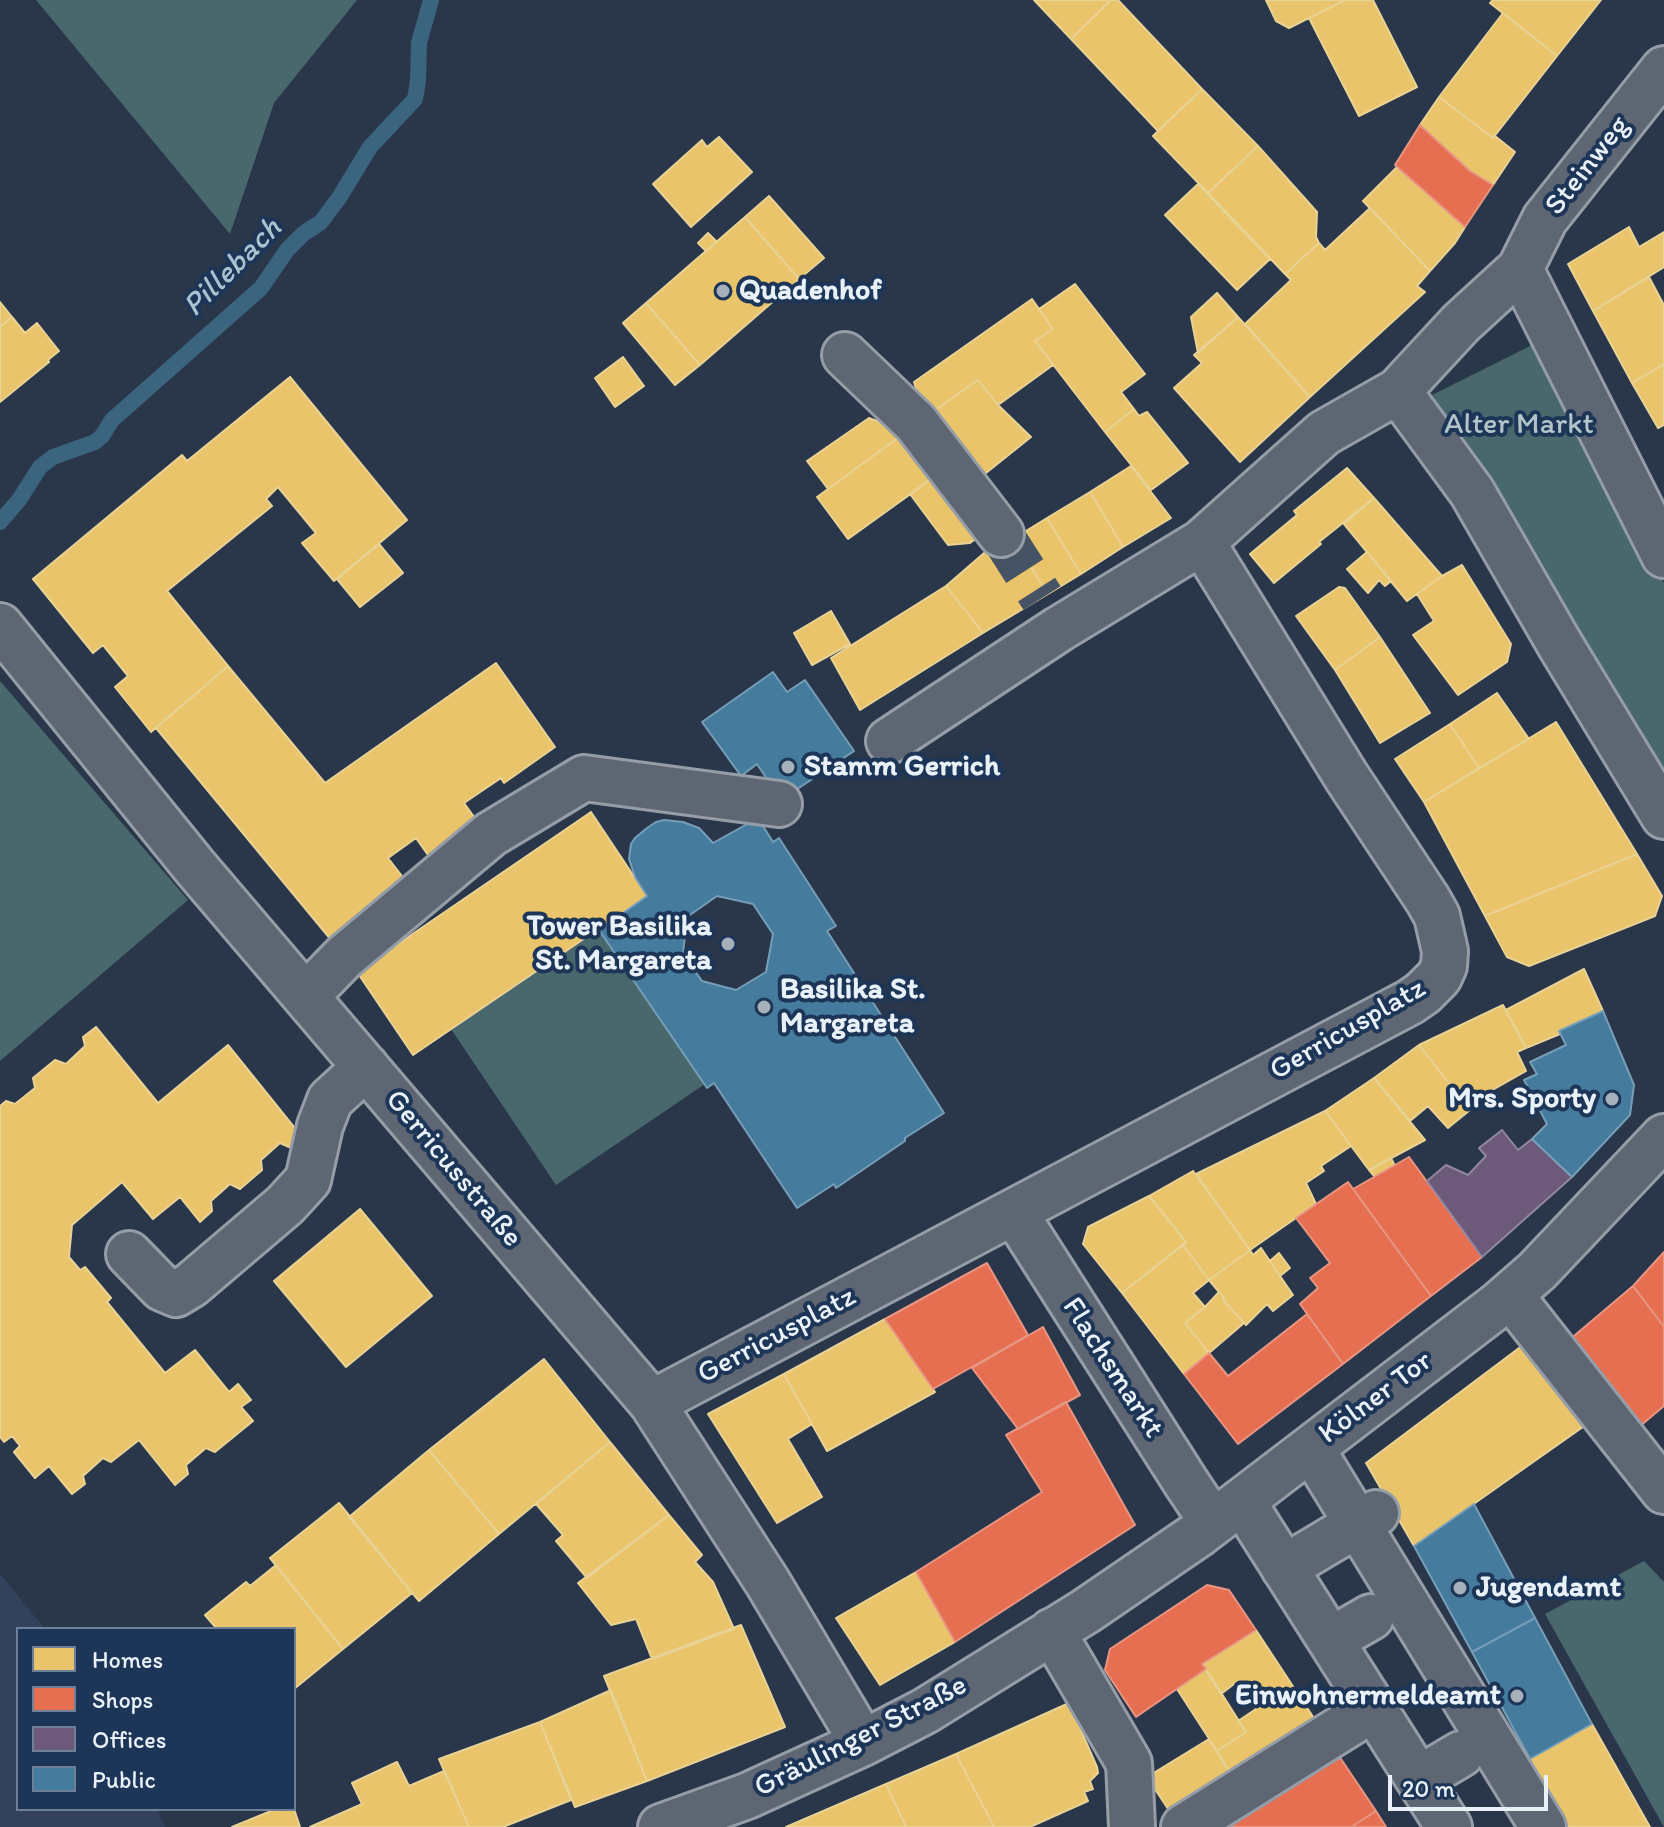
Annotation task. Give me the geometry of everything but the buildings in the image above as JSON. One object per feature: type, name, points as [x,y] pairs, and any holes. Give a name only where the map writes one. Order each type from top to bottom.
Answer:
[{"type":"street","name":"Steinweg","points":[[1520,269],[1545,219],[1664,69]]},
{"type":"street","points":[[889,741],[1050,614],[1202,542],[1324,433],[1398,391],[1461,323],[1520,269],[1664,555]]},
{"type":"street","points":[[845,355],[916,423],[1001,534]]},
{"type":"street","points":[[1398,391],[1472,492],[1664,816]]},
{"type":"street","name":"Gerricusplatz","points":[[652,1403],[1410,1002],[1439,977],[1445,951],[1437,916],[1346,776],[1202,542]]},
{"type":"street","name":"Gerricusstraße","points":[[0,626],[195,867],[652,1403],[768,1583],[863,1743]]},
{"type":"street","points":[[306,996],[344,957],[491,834],[584,778],[779,804]]},
{"type":"street","points":[[129,1254],[162,1288],[176,1294],[191,1285],[285,1205],[308,1180],[320,1126],[330,1100],[366,1067]]},
{"type":"street","name":"Kölner Tor","points":[[1228,1512],[1510,1295],[1537,1271],[1664,1137]]},
{"type":"street","name":"Flachsmarkt","points":[[1014,1212],[1187,1484],[1228,1512],[1284,1568],[1449,1827]]},
{"type":"street","points":[[1510,1295],[1661,1481]]},
{"type":"street","points":[[1311,1448],[1367,1518],[1392,1605],[1479,1744],[1549,1823]]},
{"type":"street","name":"Gräulinger Straße","points":[[661,1827],[747,1796],[925,1711],[1069,1621],[1228,1512]]},
{"type":"street","points":[[1284,1568],[1367,1518]]},
{"type":"street","points":[[1331,1640],[1392,1605]]},
{"type":"street","points":[[1069,1621],[1129,1763],[1132,1827]]},
{"type":"street","points":[[1184,1827],[1374,1708]]},
{"type":"street","points":[[1419,1779],[1479,1744]]},
{"type":"shaded area","points":[[0,1574],[43,1627],[16,1627],[16,1811],[158,1811],[165,1827],[0,1827]]},
{"type":"green space","points":[[36,0],[357,0],[274,103],[230,234]]},
{"type":"green space","name":"Alter Markt","points":[[1542,340],[1664,583],[1664,782],[1432,395]]},
{"type":"green space","points":[[0,681],[188,900],[0,1061]]},
{"type":"green space","points":[[599,930],[705,1084],[556,1185],[451,1029]]},
{"type":"green space","points":[[1644,1561],[1664,1582],[1664,1827],[1545,1614]]},
{"type":"waterway","name":"Pillebach","points":[[0,522],[19,500],[40,467],[53,457],[95,442],[102,436],[112,420],[261,288],[287,250],[321,222],[370,147],[415,99],[419,43],[431,0]]},
{"type":"tunnel","points":[[1001,534],[1042,598]]},
{"type":"place","name":"Quadenhof","points":[[723,291]]},
{"type":"place","name":"Stamm Gerrich","points":[[788,767]]},
{"type":"place","name":"Tower Basilika St. Margareta","points":[[728,944]]},
{"type":"place","name":"Basilika St. Margareta","points":[[764,1007]]},
{"type":"place","name":"Mrs. Sporty","points":[[1612,1099]]},
{"type":"place","name":"Jugendamt","points":[[1460,1588]]},
{"type":"place","name":"Einwohnermeldeamt","points":[[1517,1696]]}]
